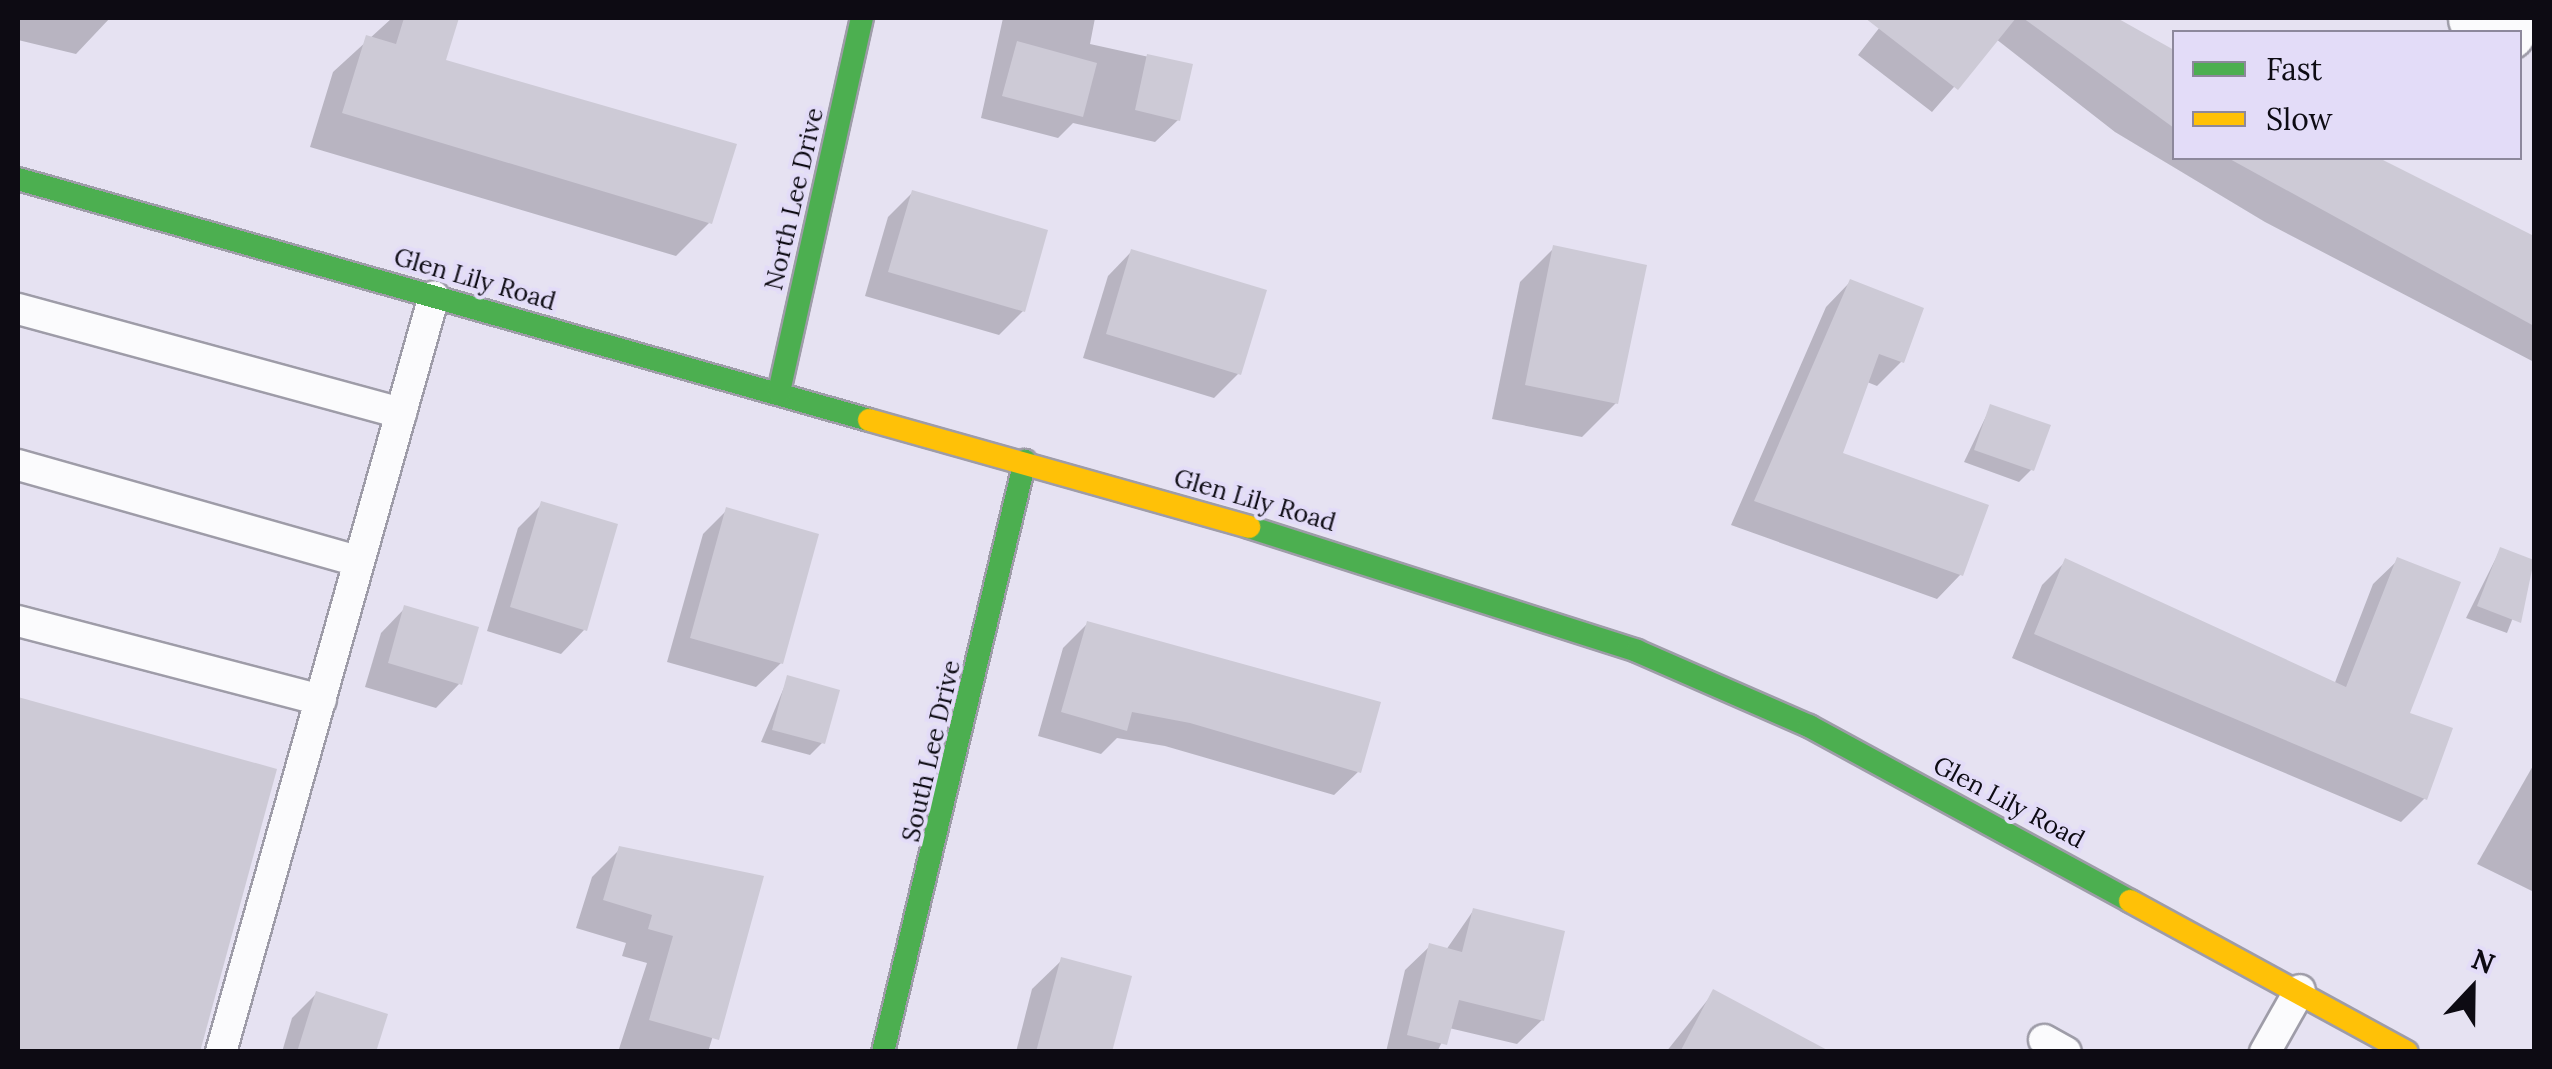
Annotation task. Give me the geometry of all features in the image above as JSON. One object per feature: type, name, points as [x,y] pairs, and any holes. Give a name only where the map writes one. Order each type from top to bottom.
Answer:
[{"type":"street","name":"North Lee Drive","points":[[779,392],[862,18]]},
{"type":"street","points":[[2476,18],[2503,30]]},
{"type":"street","name":"Glen Lily Road","points":[[18,178],[1025,461],[1637,651],[1809,726],[2300,990],[2406,1052]]},
{"type":"street","name":"South Lee Drive","points":[[883,1052],[1025,461]]},
{"type":"lane","points":[[221,1052],[434,296]]},
{"type":"lane","points":[[18,309],[400,413]]},
{"type":"lane","points":[[18,465],[357,561]]},
{"type":"lane","points":[[18,621],[322,700]]},
{"type":"lane","points":[[2265,1052],[2300,990]]},
{"type":"building","points":[[404,18],[459,18],[446,60],[737,144],[712,224],[342,113],[366,35],[396,44]]},
{"type":"building","points":[[1865,18],[2016,18],[1958,90]]},
{"type":"building","points":[[2023,18],[2117,18],[2172,49],[2172,127]]},
{"type":"building","points":[[1017,41],[1097,63],[1083,117],[1002,96]]},
{"type":"building","points":[[1147,54],[1193,64],[1180,121],[1135,110]]},
{"type":"building","points":[[2232,160],[2383,160],[2534,236],[2534,326]]},
{"type":"building","points":[[912,190],[1048,230],[1025,312],[888,272]]},
{"type":"building","points":[[1553,245],[1647,265],[1618,404],[1525,385]]},
{"type":"building","points":[[1131,249],[1267,290],[1241,375],[1106,334]]},
{"type":"building","points":[[1850,279],[1924,308],[1904,363],[1879,354],[1843,453],[1989,505],[1963,576],[1754,501]]},
{"type":"building","points":[[1990,404],[2051,425],[2034,471],[1974,450]]},
{"type":"building","points":[[541,501],[618,524],[587,631],[510,607]]},
{"type":"building","points":[[726,507],[819,534],[783,664],[690,638]]},
{"type":"building","points":[[2500,547],[2534,560],[2521,623],[2477,606]]},
{"type":"building","points":[[2397,557],[2461,582],[2410,713],[2453,728],[2427,800],[2034,634],[2065,558],[2346,687]]},
{"type":"building","points":[[404,605],[479,627],[462,685],[388,663]]},
{"type":"building","points":[[1087,621],[1381,702],[1361,773],[1190,723],[1132,712],[1127,731],[1061,712]]},
{"type":"building","points":[[787,675],[840,690],[825,744],[772,730]]},
{"type":"building","points":[[18,697],[277,769],[200,1052],[18,1052]]},
{"type":"building","points":[[619,846],[764,876],[719,1040],[649,1020],[673,936],[648,929],[652,915],[603,900]]},
{"type":"building","points":[[1473,908],[1565,931],[1544,1021],[1459,1000],[1447,1045],[1407,1035],[1429,943],[1462,952]]},
{"type":"building","points":[[1061,957],[1132,976],[1112,1052],[1036,1052]]},
{"type":"building","points":[[1713,989],[1831,1052],[1680,1052]]},
{"type":"building","points":[[316,991],[388,1014],[376,1052],[297,1052]]},
{"type":"traffic: fast","points":[[779,392],[862,18]]},
{"type":"traffic: fast","points":[[18,179],[869,420]]},
{"type":"traffic: fast","points":[[883,1052],[1025,461]]},
{"type":"traffic: fast","points":[[1249,527],[1637,651],[1809,726],[2130,901]]},
{"type":"traffic: slow","points":[[869,420],[1249,527]]},
{"type":"traffic: slow","points":[[2130,901],[2407,1052]]}]
